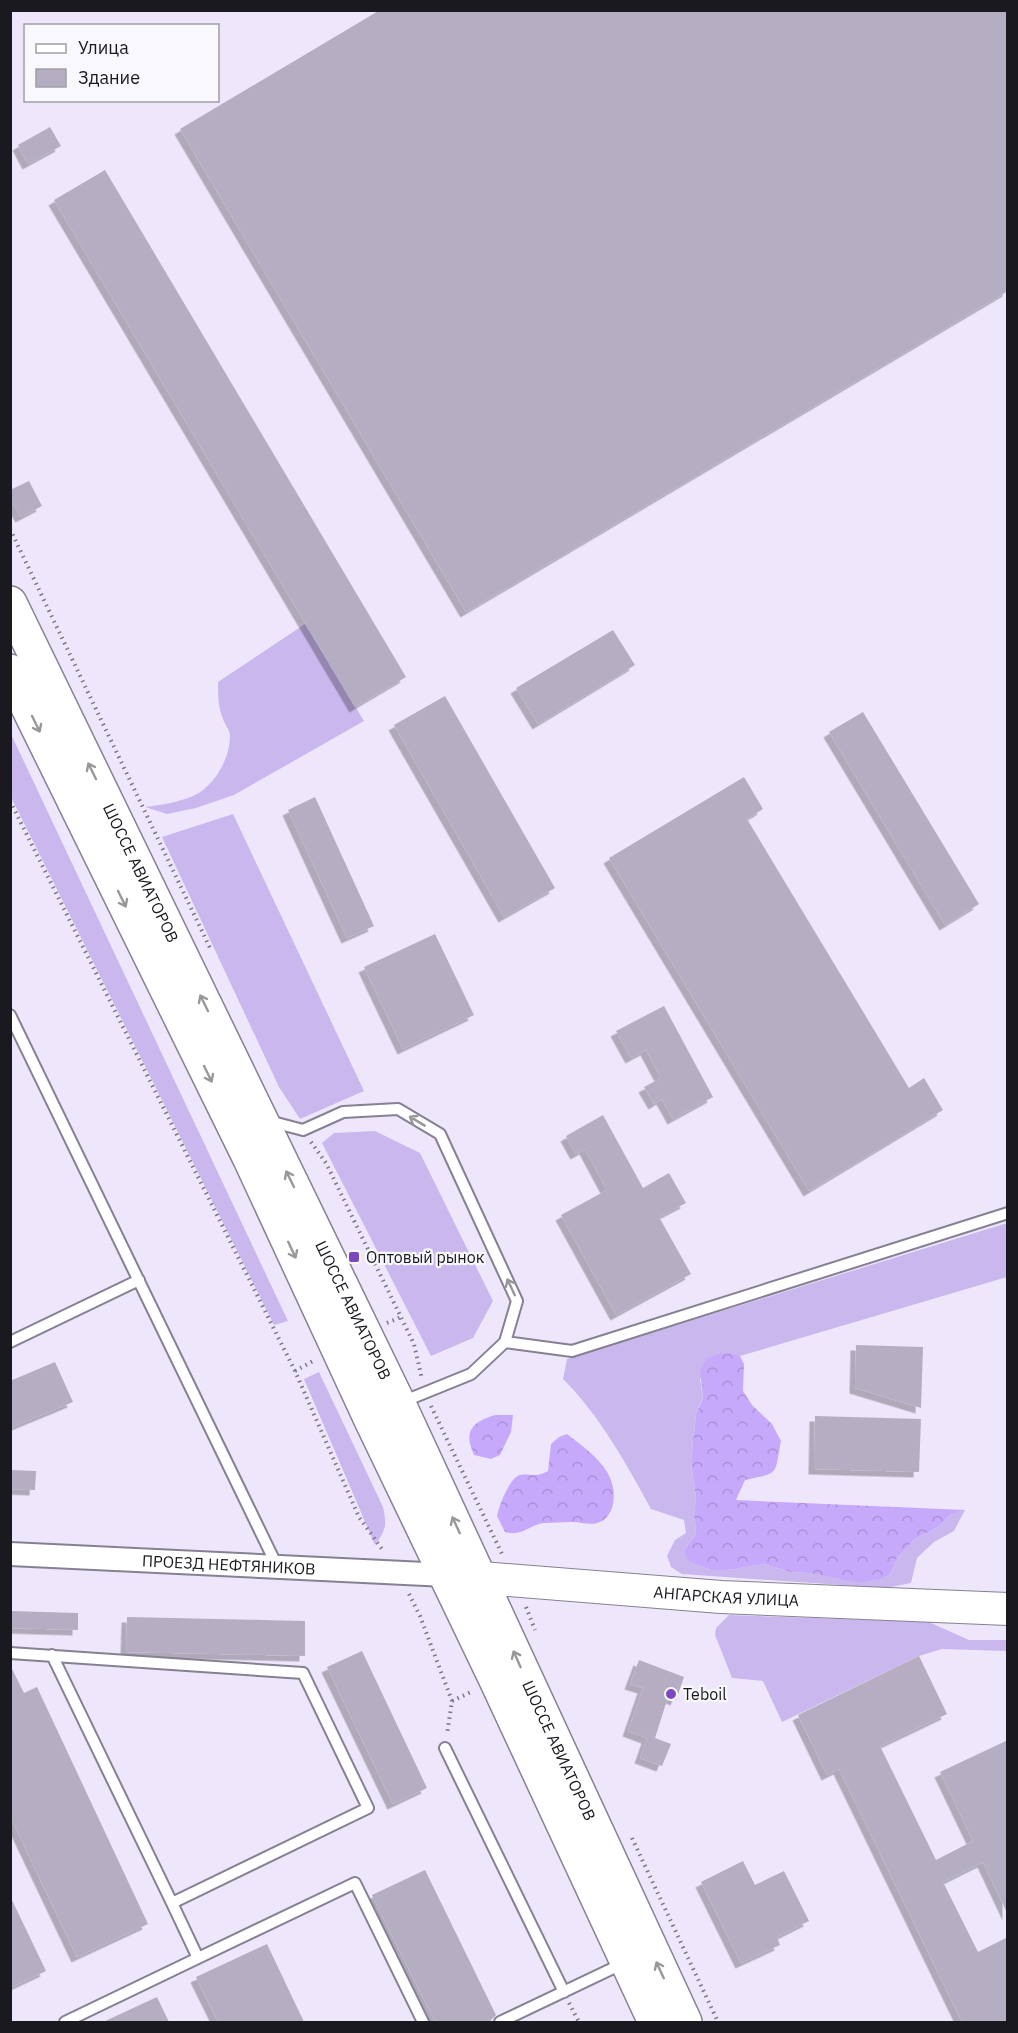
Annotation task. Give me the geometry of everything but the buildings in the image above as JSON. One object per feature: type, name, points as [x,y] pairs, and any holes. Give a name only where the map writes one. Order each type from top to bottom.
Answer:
[{"type":"main road","name":"ШОССЕ АВИАТОРОВ","points":[[10,603],[399,1404],[685,2022]]},
{"type":"main road","name":"ШОССЕ АВИАТОРОВ","points":[[12,677],[250,1159],[366,1410],[656,2022]]},
{"type":"main road","name":"АНГАРСКАЯ УЛИЦА","points":[[446,1575],[721,1597],[1008,1609]]},
{"type":"street","name":"ПРОЕЗД НЕФТЯНИКОВ","points":[[10,1554],[446,1575]]},
{"type":"lane","points":[[10,1015],[278,1568]]},
{"type":"lane","points":[[260,1119],[303,1130],[344,1112],[398,1109],[440,1134],[517,1301],[505,1342],[471,1374],[399,1404]]},
{"type":"lane","points":[[505,1342],[572,1351],[1008,1213]]},
{"type":"lane","points":[[10,1342],[139,1280]]},
{"type":"lane","points":[[10,1653],[303,1673],[368,1808],[172,1903]]},
{"type":"lane","points":[[52,1655],[198,1958]]},
{"type":"lane","points":[[445,1748],[564,1992]]},
{"type":"lane","points":[[65,2022],[83,2019],[198,1958],[356,1883],[423,2022]]},
{"type":"lane","points":[[500,2022],[626,1962]]},
{"type":"path","points":[[10,529],[155,830]]},
{"type":"path","points":[[10,801],[295,1371],[359,1517],[399,1573],[420,1616],[452,1701],[445,1748]]},
{"type":"path","points":[[295,1371],[317,1359]]},
{"type":"shaded area","points":[[305,624],[364,721],[234,795],[196,808],[167,814],[145,807],[184,800],[209,785],[224,762],[230,734],[219,705],[218,682]]},
{"type":"shaded area","points":[[10,734],[288,1321],[274,1325],[11,797]]},
{"type":"shaded area","points":[[233,814],[364,1091],[300,1119],[279,1087],[162,837]]},
{"type":"shaded area","points":[[375,1131],[420,1153],[493,1301],[473,1338],[431,1356],[322,1143],[334,1133]]},
{"type":"shaded area","points":[[1007,1223],[1007,1277],[740,1356],[731,1353],[700,1379],[703,1397],[696,1414],[691,1462],[696,1498],[694,1517],[696,1527],[695,1536],[684,1550],[692,1563],[711,1570],[728,1570],[764,1564],[791,1572],[866,1582],[883,1579],[890,1574],[897,1558],[915,1539],[938,1527],[950,1515],[965,1510],[954,1531],[934,1542],[917,1558],[911,1583],[886,1588],[682,1574],[671,1567],[667,1556],[675,1540],[686,1533],[684,1520],[651,1509],[601,1424],[563,1379],[567,1359]]},
{"type":"shaded area","points":[[319,1372],[383,1507],[385,1527],[375,1545],[304,1379]]},
{"type":"shaded area","points":[[729,1615],[929,1622],[969,1640],[1007,1640],[1007,1651],[942,1649],[919,1656],[782,1722],[763,1681],[732,1678],[715,1635],[716,1628]]},
{"type":"green space","points":[[722,1353],[740,1356],[744,1364],[743,1391],[752,1405],[772,1424],[781,1441],[774,1471],[764,1476],[745,1480],[736,1500],[965,1510],[950,1515],[938,1527],[915,1539],[897,1558],[890,1574],[883,1579],[856,1582],[791,1572],[764,1564],[728,1570],[711,1570],[692,1563],[686,1557],[684,1550],[695,1536],[696,1527],[694,1517],[696,1498],[691,1462],[696,1414],[703,1398],[700,1370],[707,1358]]},
{"type":"green space","points":[[495,1415],[513,1415],[511,1432],[500,1455],[491,1459],[474,1455],[469,1440],[472,1429],[475,1424]]},
{"type":"green space","points":[[567,1434],[593,1455],[607,1472],[614,1492],[609,1514],[603,1521],[597,1523],[545,1523],[522,1532],[505,1532],[497,1516],[512,1481],[520,1475],[539,1475],[548,1471],[551,1444]]},
{"type":"place","name":"Оптовый рынок","points":[[354,1257]]},
{"type":"place","name":"Teboil","points":[[671,1694]]}]
